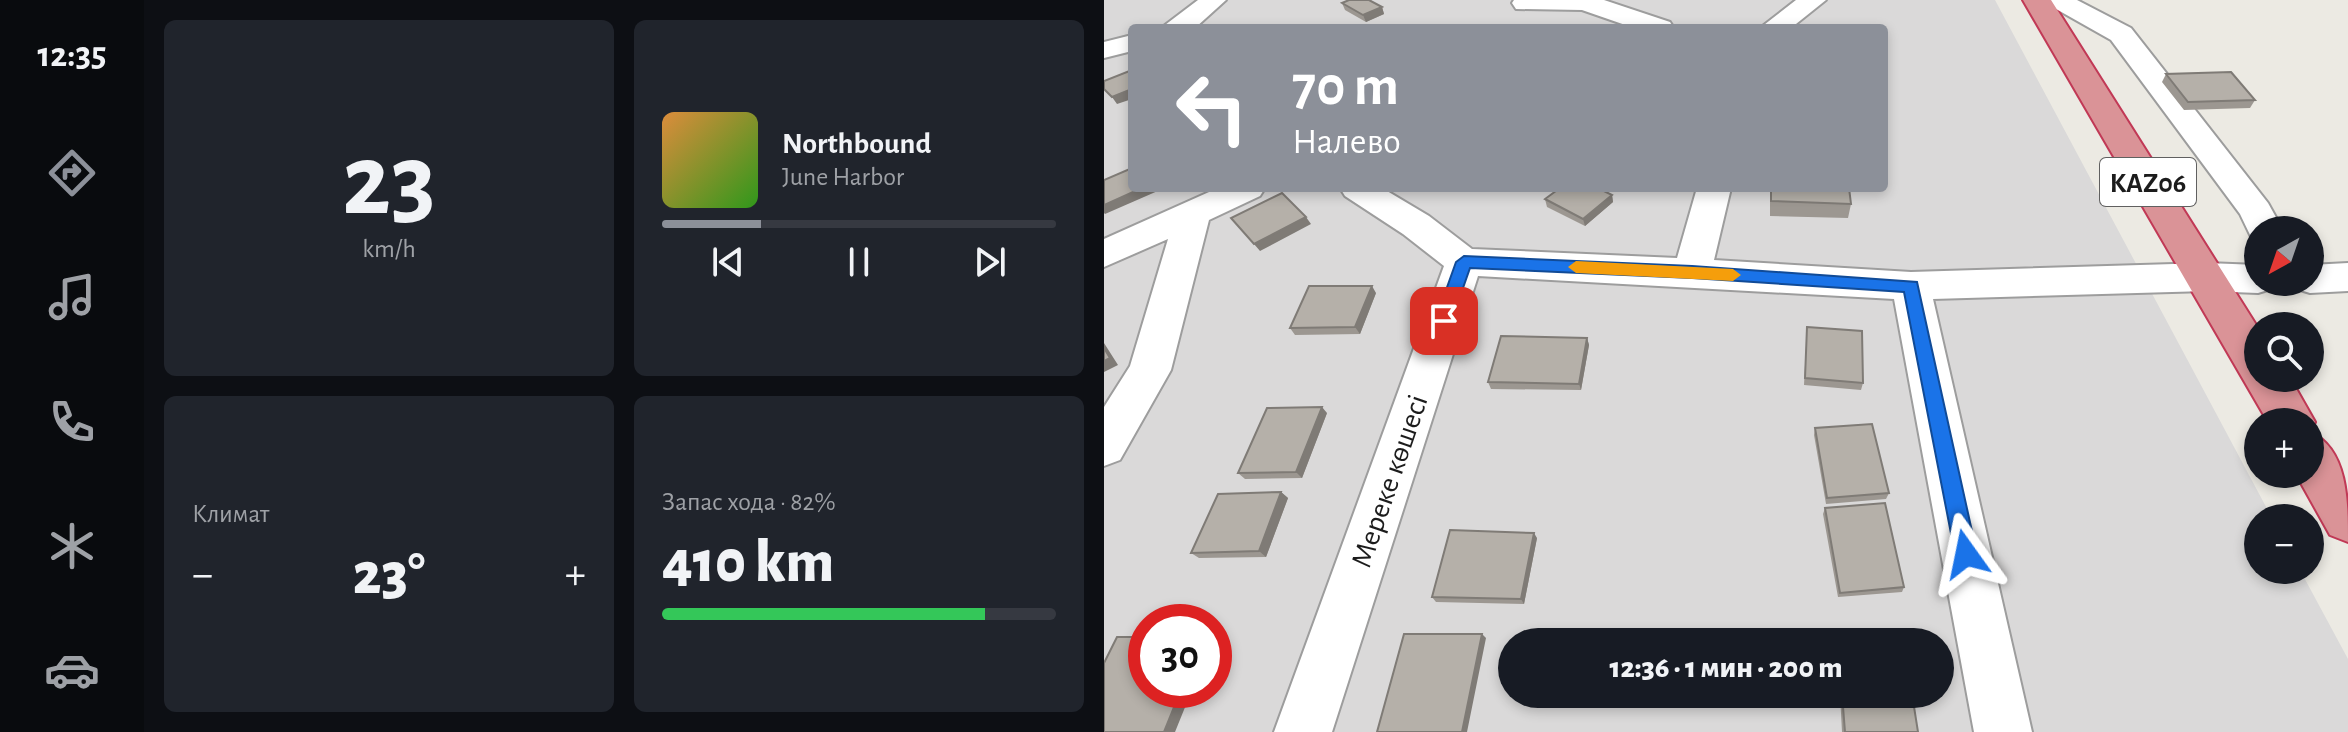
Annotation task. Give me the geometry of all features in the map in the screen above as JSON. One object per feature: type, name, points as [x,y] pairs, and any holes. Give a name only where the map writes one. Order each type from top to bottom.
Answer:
[{"type":"highway","name":"KАZ06","points":[[2037,0],[2244,341]]},
{"type":"highway","points":[[2324,477],[2348,518]]},
{"type":"street","points":[[1183,24],[1213,0]]},
{"type":"street","points":[[1780,24],[1813,0]]},
{"type":"street","points":[[2058,0],[2121,34],[2258,216]]},
{"type":"street","points":[[1521,2],[1574,24]]},
{"type":"street","points":[[1521,2],[1584,2],[1648,24]]},
{"type":"street","points":[[1104,50],[1128,44]]},
{"type":"street","points":[[1104,254],[1239,192]]},
{"type":"street","points":[[1363,192],[1416,225],[1464,262],[1911,286],[2244,278]]},
{"type":"street","points":[[1692,272],[1713,192]]},
{"type":"street","points":[[1104,446],[1150,370],[1193,213]]},
{"type":"street","name":"Мереке көшесі","points":[[1303,732],[1464,262]]},
{"type":"street","points":[[2324,278],[2348,277]]},
{"type":"street","points":[[1911,286],[2003,732]]},
{"type":"shaded area","points":[[1104,0],[1995,0],[2244,466],[2244,488],[2256,488],[2265,504],[2244,504],[2244,584],[2308,584],[2348,659],[2348,732],[1104,732]]},
{"type":"building","points":[[1369,0],[1382,7],[1363,15],[1342,3]]},
{"type":"building","points":[[1128,72],[1128,91],[1112,97],[1104,89],[1104,81]]},
{"type":"building","points":[[2231,72],[2255,100],[2188,102],[2166,74]]},
{"type":"building","points":[[1128,170],[1128,192],[1133,192],[1104,205],[1104,180]]},
{"type":"building","points":[[1555,192],[1606,192],[1612,195],[1583,219],[1545,199]]},
{"type":"building","points":[[1771,192],[1850,192],[1851,204],[1771,201]]},
{"type":"building","points":[[1282,193],[1306,217],[1254,244],[1231,218]]},
{"type":"building","points":[[1309,286],[1372,286],[1355,327],[1290,328]]},
{"type":"building","points":[[1807,327],[1862,331],[1863,383],[1805,378]]},
{"type":"building","points":[[1501,336],[1587,338],[1579,384],[1488,382]]},
{"type":"building","points":[[1322,407],[1296,472],[1238,473],[1267,408]]},
{"type":"building","points":[[1872,424],[1889,493],[1827,498],[1815,428]]},
{"type":"building","points":[[1281,492],[1259,551],[1191,553],[1218,494]]},
{"type":"building","points":[[1885,503],[1904,587],[1840,593],[1825,508]]},
{"type":"building","points":[[1450,530],[1534,533],[1521,599],[1432,597]]},
{"type":"building","points":[[1404,634],[1482,634],[1462,732],[1377,732]]},
{"type":"building","points":[[1117,637],[1128,637],[1128,708],[1174,708],[1164,732],[1104,732],[1104,663]]},
{"type":"building","points":[[1843,708],[1914,708],[1918,732],[1845,732]]},
{"type":"slow traffic","points":[[1576,267],[1733,275]]},
{"type":"route","points":[[1444,321],[1464,262],[1911,286],[1966,554]]}]
